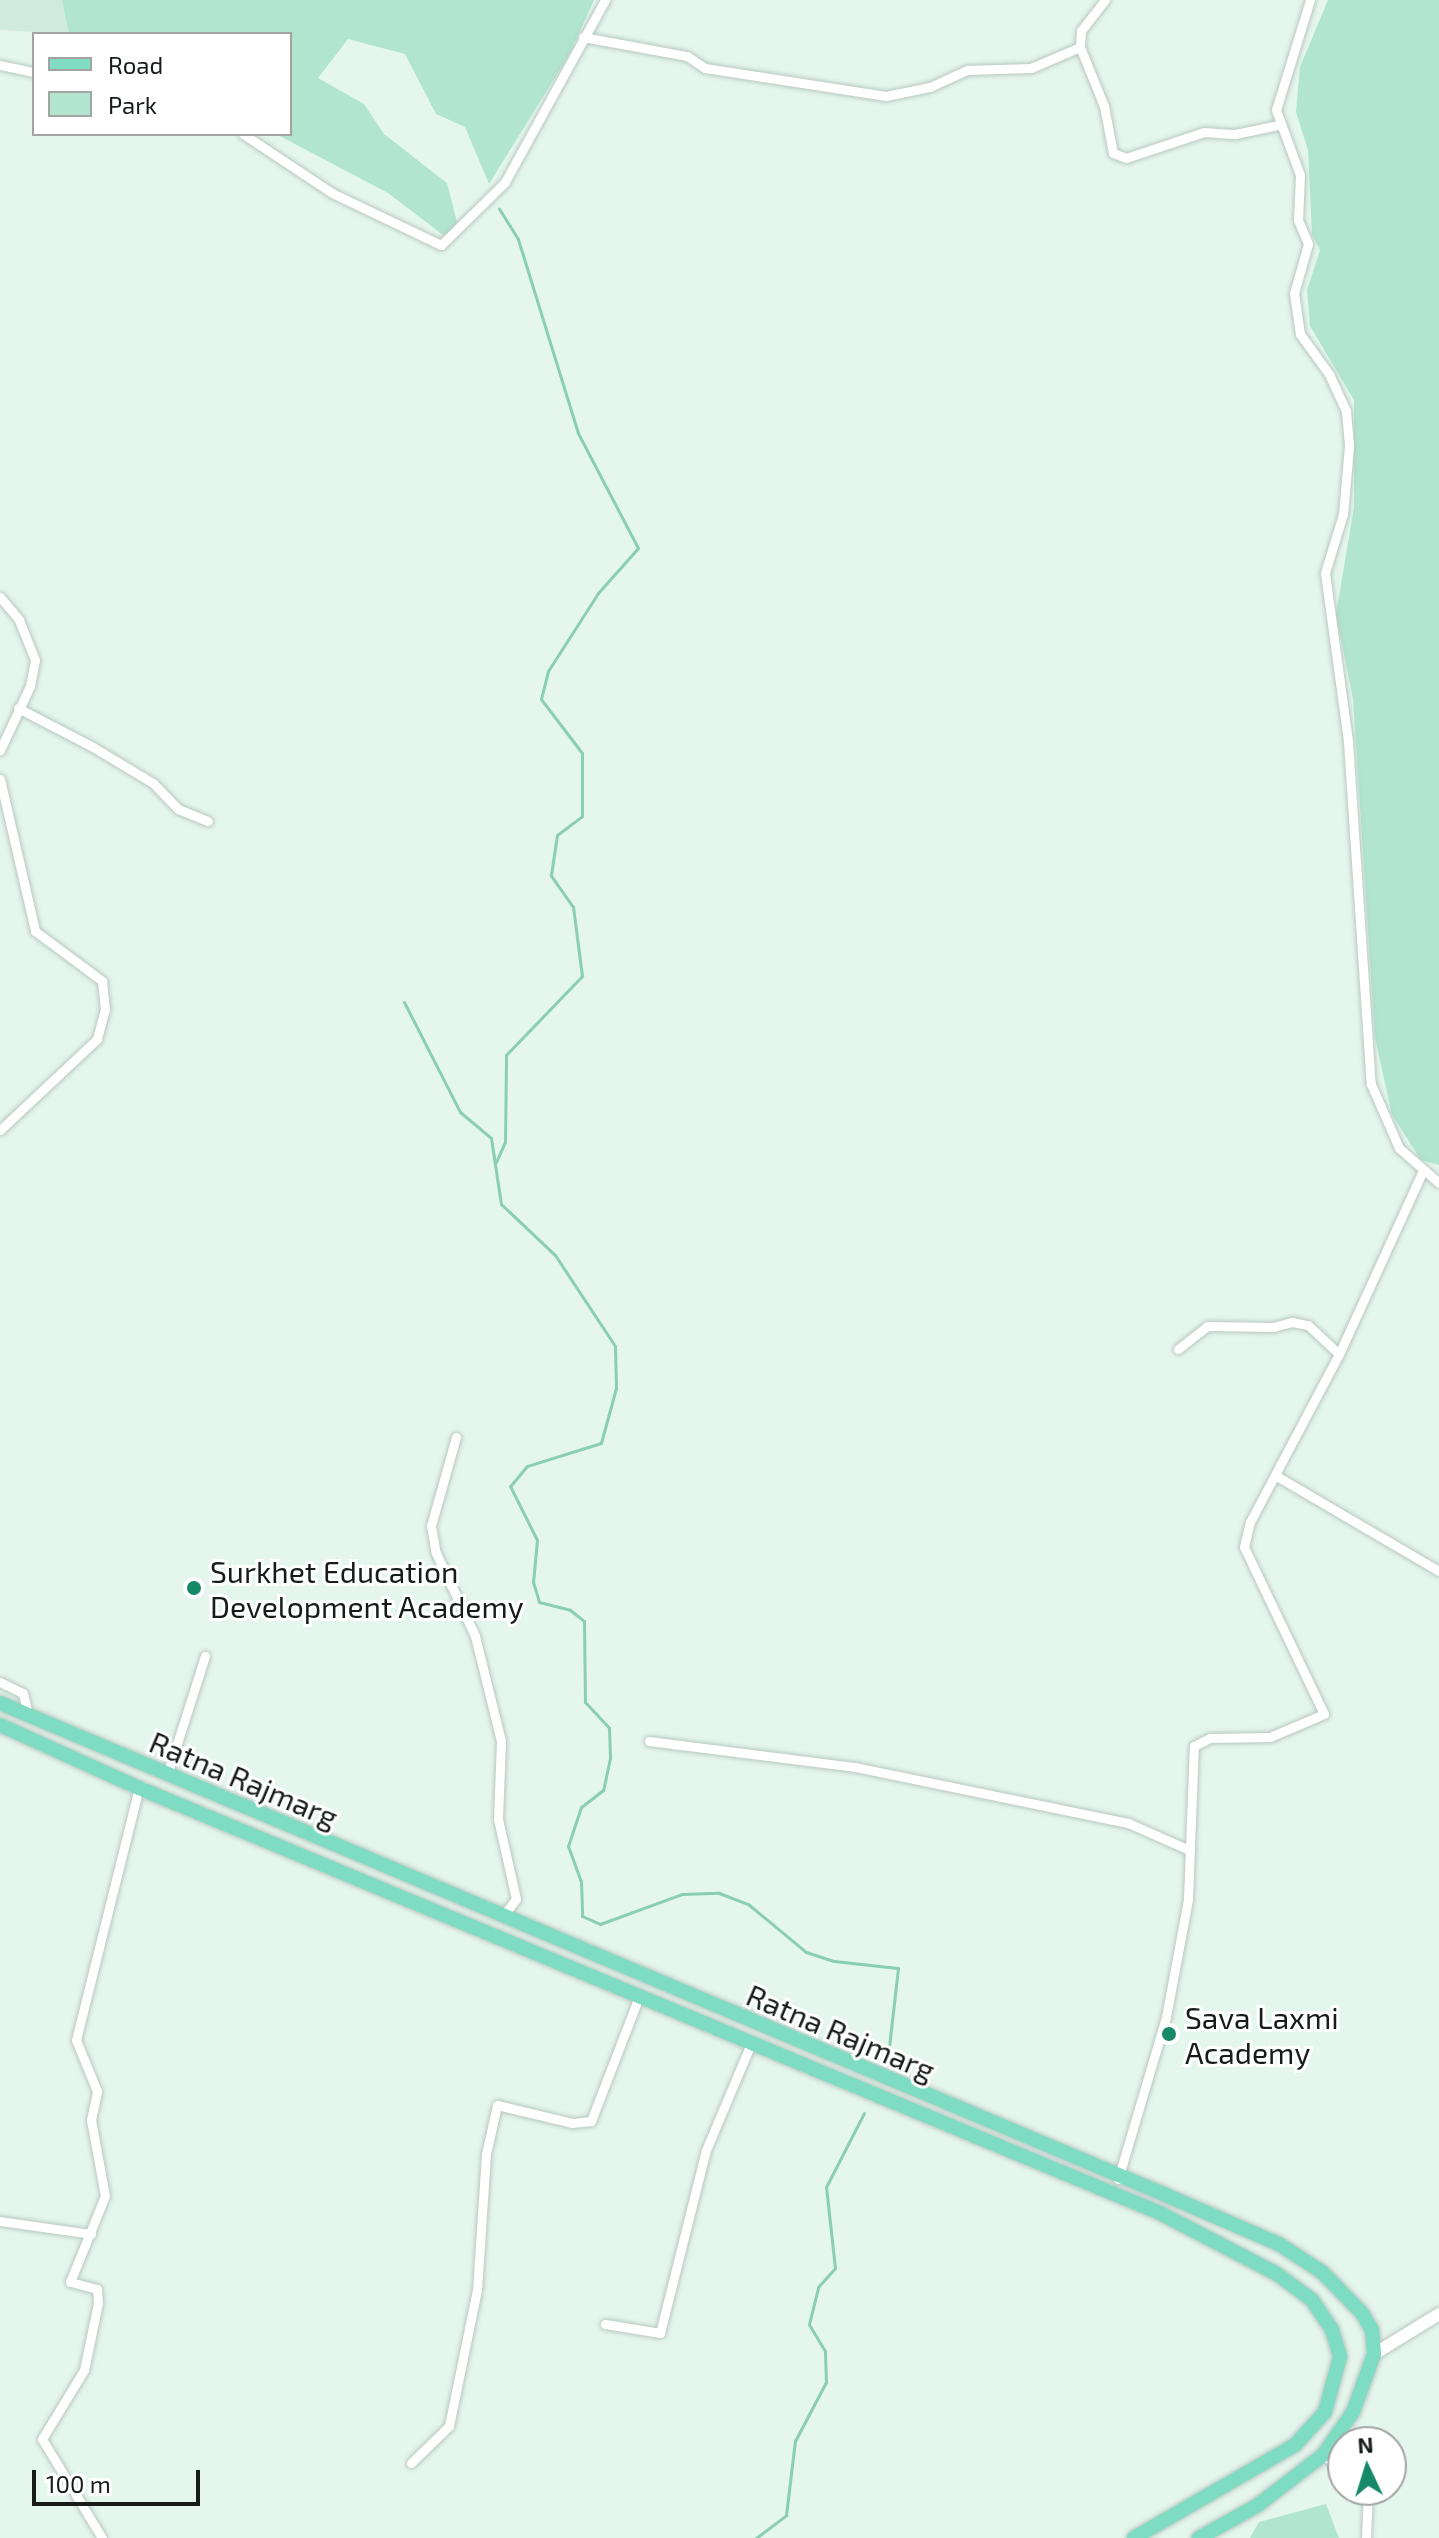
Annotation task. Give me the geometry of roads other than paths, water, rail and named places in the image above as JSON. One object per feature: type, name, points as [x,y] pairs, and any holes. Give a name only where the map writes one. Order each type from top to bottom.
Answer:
[{"type":"main road","name":"Ratna Rajmarg","points":[[0,1703],[1118,2179],[1168,2196],[1279,2244],[1322,2272],[1362,2313],[1372,2330],[1374,2354]]},
{"type":"main road","name":"Ratna Rajmarg","points":[[0,1725],[139,1788],[1160,2213],[1277,2274],[1312,2300],[1332,2330],[1340,2357],[1325,2412],[1295,2445],[1134,2538]]},
{"type":"main road","points":[[1160,2213],[1168,2196]]},
{"type":"main road","points":[[1199,2538],[1258,2505],[1323,2455],[1353,2412],[1374,2354]]},
{"type":"street","points":[[246,136],[332,193],[441,245],[505,182],[605,0]]},
{"type":"street","points":[[1105,0],[1081,31],[1080,47],[1104,106],[1113,153],[1126,158],[1204,132],[1235,134],[1279,125]]},
{"type":"street","points":[[1310,0],[1276,110],[1300,175],[1298,220],[1308,244],[1294,293],[1300,334],[1329,374],[1346,411],[1349,446],[1343,514],[1325,573],[1348,742],[1371,1084],[1399,1148],[1422,1173],[1439,1183]]},
{"type":"street","points":[[583,37],[687,56],[705,68],[886,96],[930,87],[967,70],[1031,68],[1080,47]]},
{"type":"street","points":[[0,65],[32,72]]},
{"type":"street","points":[[0,597],[19,620],[35,660],[30,686],[0,750]]},
{"type":"street","points":[[18,708],[153,783],[178,809],[208,821]]},
{"type":"street","points":[[0,779],[35,931],[102,981],[105,1009],[97,1039],[0,1130]]},
{"type":"street","points":[[1118,2179],[1166,2017],[1188,1899],[1187,1849],[1194,1746],[1210,1738],[1270,1737],[1324,1714],[1244,1547],[1250,1522],[1278,1477],[1282,1457],[1339,1354],[1422,1173]]},
{"type":"street","points":[[1178,1349],[1207,1326],[1273,1327],[1292,1322],[1308,1325],[1339,1354]]},
{"type":"street","points":[[456,1437],[431,1526],[436,1553],[475,1636],[501,1741],[498,1819],[516,1899],[502,1917]]},
{"type":"street","points":[[1278,1477],[1439,1571]]},
{"type":"street","points":[[167,1775],[205,1656]]},
{"type":"street","points":[[0,1682],[23,1693],[28,1715]]},
{"type":"street","points":[[649,1741],[855,1767],[1128,1823],[1187,1849]]},
{"type":"street","points":[[102,2538],[42,2439],[84,2370],[97,2289],[70,2282],[105,2196],[91,2120],[97,2091],[76,2040],[139,1788]]},
{"type":"street","points":[[411,2463],[449,2426],[477,2290],[486,2154],[497,2105],[572,2123],[591,2121],[640,1994]]},
{"type":"street","points":[[605,2324],[660,2333],[706,2150],[752,2041]]},
{"type":"street","points":[[0,2221],[91,2234]]},
{"type":"street","points":[[1374,2354],[1437,2317]]},
{"type":"street","points":[[1323,2455],[1327,2458]]},
{"type":"street","points":[[1366,2538],[1367,2506]]},
{"type":"waterway","points":[[496,1162],[505,1142],[506,1055],[582,976],[573,907],[551,875],[557,835],[582,816],[582,753],[541,699],[548,671],[598,593],[638,548],[578,433],[518,239],[499,208]]},
{"type":"waterway","points":[[404,1002],[460,1112],[491,1138],[501,1204],[555,1255],[615,1346],[616,1388],[601,1443],[527,1466],[510,1486],[537,1540],[533,1582],[539,1602],[570,1610],[584,1621],[585,1702],[609,1728],[610,1758],[603,1790],[581,1807],[568,1846],[581,1881],[582,1916],[600,1924],[682,1894],[719,1893],[748,1904],[806,1952],[834,1961],[898,1968],[887,2064]]},
{"type":"waterway","points":[[756,2538],[786,2515],[795,2441],[826,2382],[825,2351],[809,2324],[818,2287],[835,2268],[826,2187],[864,2113]]},
{"type":"place","name":"Surkhet Education Development Academy","points":[[194,1588]]},
{"type":"place","name":"Sava Laxmi Academy","points":[[1169,2034]]}]
